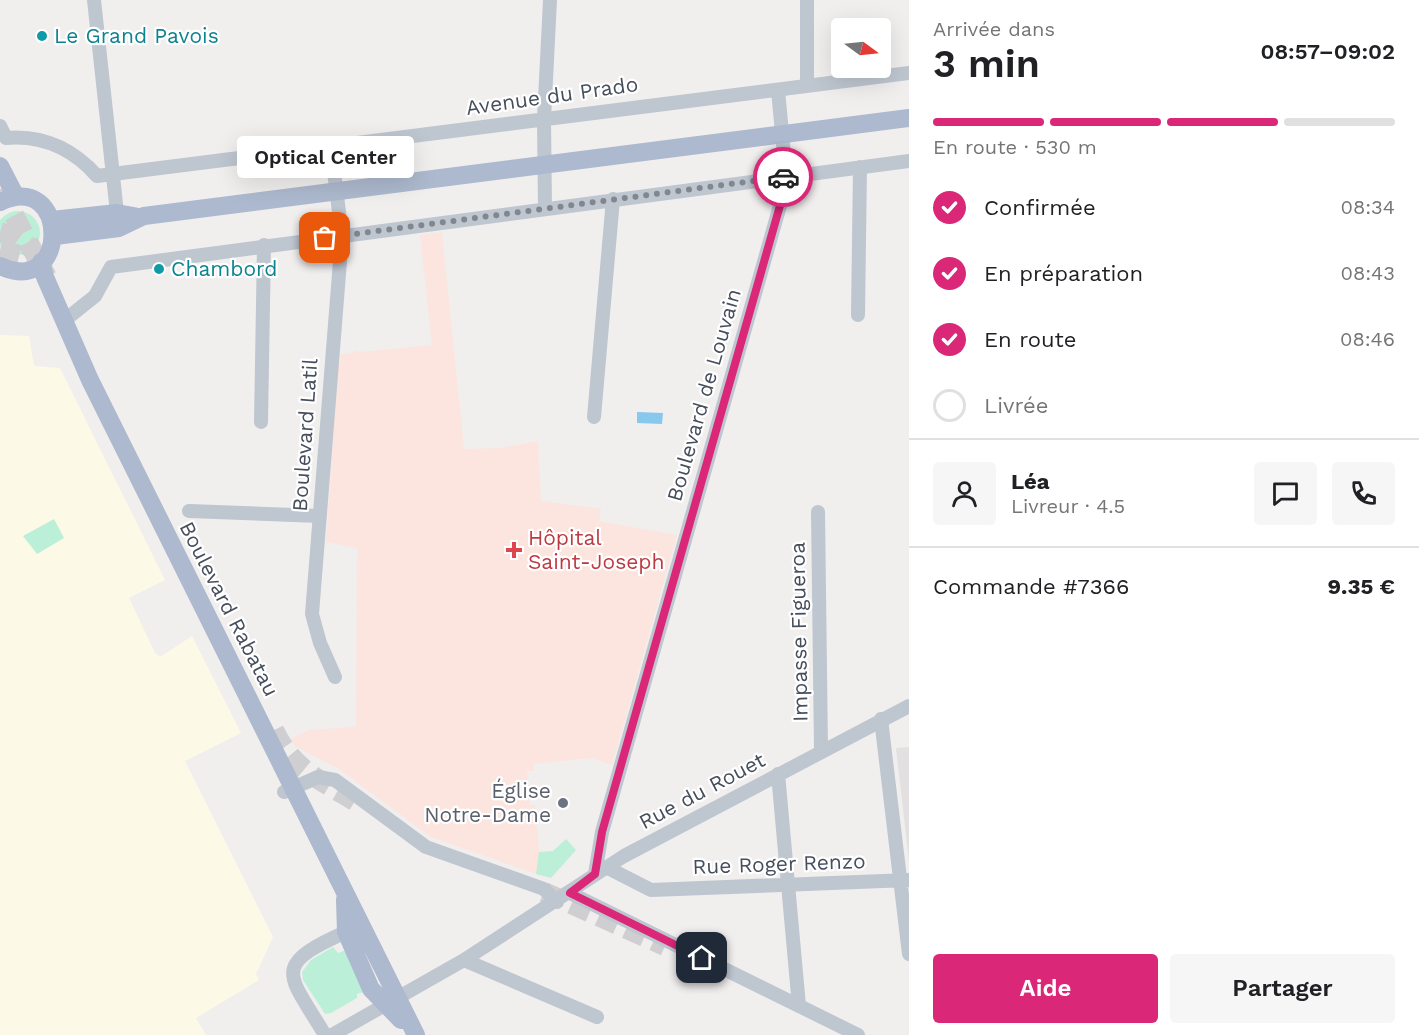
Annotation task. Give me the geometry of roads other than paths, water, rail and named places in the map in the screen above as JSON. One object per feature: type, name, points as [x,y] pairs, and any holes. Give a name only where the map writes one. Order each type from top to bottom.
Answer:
[{"type":"main road","points":[[53,228],[117,213],[140,217],[909,118]]},
{"type":"main road","points":[[0,166],[8,200],[34,201],[41,206],[53,228],[50,252],[42,262],[24,270],[0,266]]},
{"type":"main road","points":[[53,228],[119,228],[140,217]]},
{"type":"main road","name":"Boulevard Rabatau","points":[[42,262],[45,277],[74,346],[288,790],[344,892],[386,976],[392,1002]]},
{"type":"main road","name":"Boulevard Rabatau","points":[[24,270],[34,282],[56,325],[74,346]]},
{"type":"main road","name":"Boulevard Rabatau","points":[[344,892],[346,932],[371,989],[392,1002],[415,1034]]},
{"type":"street","points":[[94,0],[117,213]]},
{"type":"street","points":[[545,209],[544,119],[550,0]]},
{"type":"street","points":[[807,0],[807,86]]},
{"type":"street","name":"Avenue du Prado","points":[[3,132],[52,143],[80,158],[97,176],[114,175],[909,73]]},
{"type":"street","points":[[778,90],[782,134]]},
{"type":"street","name":"Boulevard de Louvain","points":[[601,871],[602,832],[783,195],[786,176],[782,134]]},
{"type":"street","points":[[332,148],[338,193]]},
{"type":"street","points":[[65,320],[95,296],[111,267],[909,161]]},
{"type":"street","points":[[858,315],[860,167]]},
{"type":"street","name":"Boulevard Latil","points":[[335,677],[320,643],[312,614],[342,236],[338,193]]},
{"type":"street","points":[[594,417],[613,199]]},
{"type":"street","points":[[261,422],[264,245]]},
{"type":"street","points":[[189,511],[320,516]]},
{"type":"street","name":"Impasse Figueroa","points":[[818,512],[821,751]]},
{"type":"street","name":"Rue du Rouet","points":[[332,1035],[464,960],[601,871],[778,774],[909,706]]},
{"type":"street","points":[[881,719],[905,880],[909,954]]},
{"type":"street","points":[[778,774],[799,1006]]},
{"type":"street","points":[[288,790],[318,777],[326,777],[346,788],[426,847],[543,889],[556,902]]},
{"type":"street","name":"Rue Roger Renzo","points":[[601,871],[651,890],[905,880]]},
{"type":"street","points":[[570,893],[858,1035]]},
{"type":"street","points":[[325,1035],[292,979],[293,968],[297,958],[346,932]]},
{"type":"street","name":"Boulevard Rabatau","points":[[346,932],[360,941],[386,976]]},
{"type":"street","points":[[464,960],[597,1017]]},
{"type":"water","points":[[637,412],[663,413],[662,424],[637,423]]},
{"type":"tunnel","points":[[0,189],[47,277]]},
{"type":"tunnel","points":[[0,232],[16,237],[32,249]]},
{"type":"tunnel","points":[[0,250],[27,257],[42,268]]},
{"type":"tunnel","points":[[274,730],[299,765],[358,803]]},
{"type":"tunnel","points":[[544,892],[665,946]]},
{"type":"place","name":"Le Grand Pavois","points":[[42,36]]},
{"type":"place","name":"Optical Center","points":[[325,238]]},
{"type":"place","name":"Chambord","points":[[159,269]]},
{"type":"place","name":"Hôpital Saint-Joseph","points":[[514,550]]},
{"type":"place","name":"Église Notre-Dame","points":[[563,803]]}]
